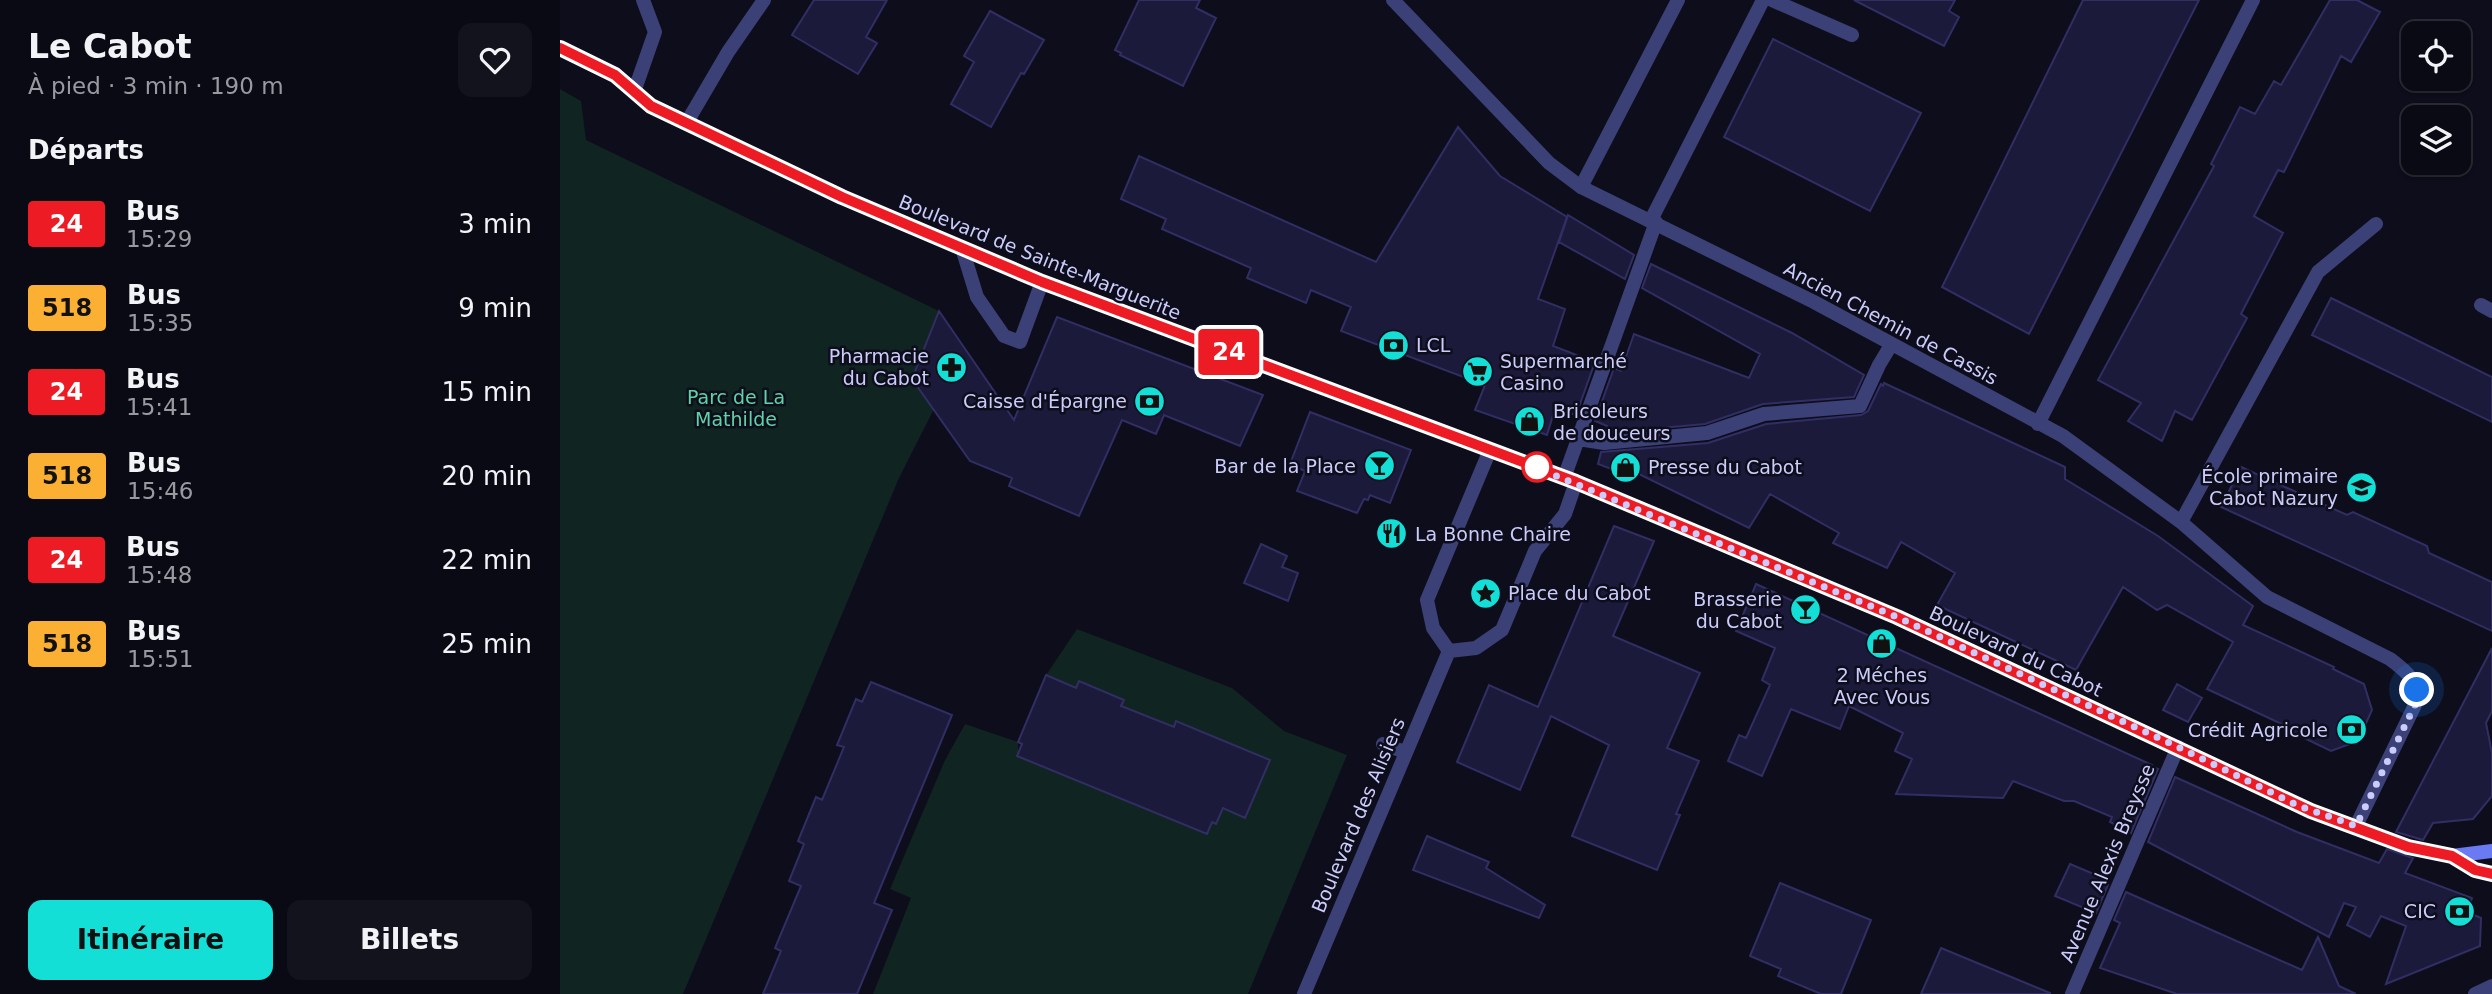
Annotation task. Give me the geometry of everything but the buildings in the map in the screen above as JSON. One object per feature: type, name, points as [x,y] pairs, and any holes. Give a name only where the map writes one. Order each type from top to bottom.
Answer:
[{"type":"street","points":[[634,92],[655,32],[643,0]]},
{"type":"street","points":[[687,122],[728,52],[764,0]]},
{"type":"street","name":"Ancien Chemin de Cassis","points":[[1393,0],[1549,163],[1581,187],[1814,302],[2063,436],[2181,522],[2267,597],[2390,659],[2407,671],[2417,690],[2415,705],[2356,826]]},
{"type":"street","points":[[1581,187],[1678,0]]},
{"type":"street","points":[[1490,450],[1427,600],[1433,628],[1449,651],[1476,648],[1502,630],[1535,551],[1565,514],[1578,439],[1653,221],[1763,0]]},
{"type":"street","points":[[1772,0],[1852,35]]},
{"type":"street","points":[[2038,424],[2253,0]]},
{"type":"street","name":"Boulevard de Sainte-Marguerite","points":[[560,47],[615,75],[651,106],[842,197],[1042,282],[1570,480]]},
{"type":"street","points":[[2181,522],[2318,272],[2375,224]]},
{"type":"street","points":[[961,248],[977,297],[1003,336],[1020,342],[1042,282]]},
{"type":"street","points":[[1578,439],[1604,443],[1707,433],[1764,414],[1860,406],[1891,345]]},
{"type":"street","name":"Boulevard du Cabot","points":[[1570,480],[1897,617],[2299,806],[2408,847],[2452,856],[2492,851]]},
{"type":"street","name":"Boulevard des Alisiers","points":[[1304,994],[1449,651]]},
{"type":"street","points":[[1383,744],[1405,752]]},
{"type":"street","name":"Avenue Alexis Breysse","points":[[2072,994],[2178,747]]},
{"type":"street","name":"Boulevard du Cabot","points":[[2452,856],[2475,870],[2492,874]]},
{"type":"street","points":[[2475,994],[2492,986]]},
{"type":"green space","name":"Parc de La Mathilde","points":[[560,89],[581,101],[586,140],[939,311],[912,379],[934,409],[899,478],[683,994],[560,994]]},
{"type":"green space","points":[[1077,629],[1232,688],[1284,731],[1347,755],[1248,994],[873,994],[911,898],[890,889],[945,760],[965,724],[1018,742],[1018,756],[1207,834],[1223,808],[1245,817],[1270,760],[1245,749],[1241,755],[1221,740],[1176,721],[1174,727],[1121,706],[1124,700],[1080,682],[1076,688],[1046,675]]},
{"type":"bus line","name":"24","points":[[560,48],[615,75],[651,106],[719,136],[842,197],[954,245],[1042,282],[1576,482],[1897,617],[2299,806],[2408,847],[2452,856],[2475,870],[2492,874]]},
{"type":"place","name":"LCL","points":[[1393,345]]},
{"type":"place","name":"Pharmacie du Cabot","points":[[952,367]]},
{"type":"place","name":"Supermarché Casino","points":[[1477,372]]},
{"type":"place","name":"Caisse d'Épargne","points":[[1150,401]]},
{"type":"place","name":"Bricoleurs de douceurs","points":[[1530,422]]},
{"type":"place","name":"Bar de la Place","points":[[1379,466]]},
{"type":"place","name":"Presse du Cabot","points":[[1625,467]]},
{"type":"place","name":"École primaire Cabot Nazury","points":[[2361,487]]},
{"type":"place","name":"La Bonne Chaire","points":[[1392,534]]},
{"type":"place","name":"Place du Cabot","points":[[1485,593]]},
{"type":"place","name":"Brasserie du Cabot","points":[[1805,610]]},
{"type":"place","name":"2 Méches Avec Vous","points":[[1882,644]]},
{"type":"place","name":"Crédit Agricole","points":[[2351,730]]},
{"type":"place","name":"CIC","points":[[2459,911]]},
{"type":"route","points":[[1537,467],[1897,617],[2299,806],[2356,826],[2415,705],[2417,690]]}]
